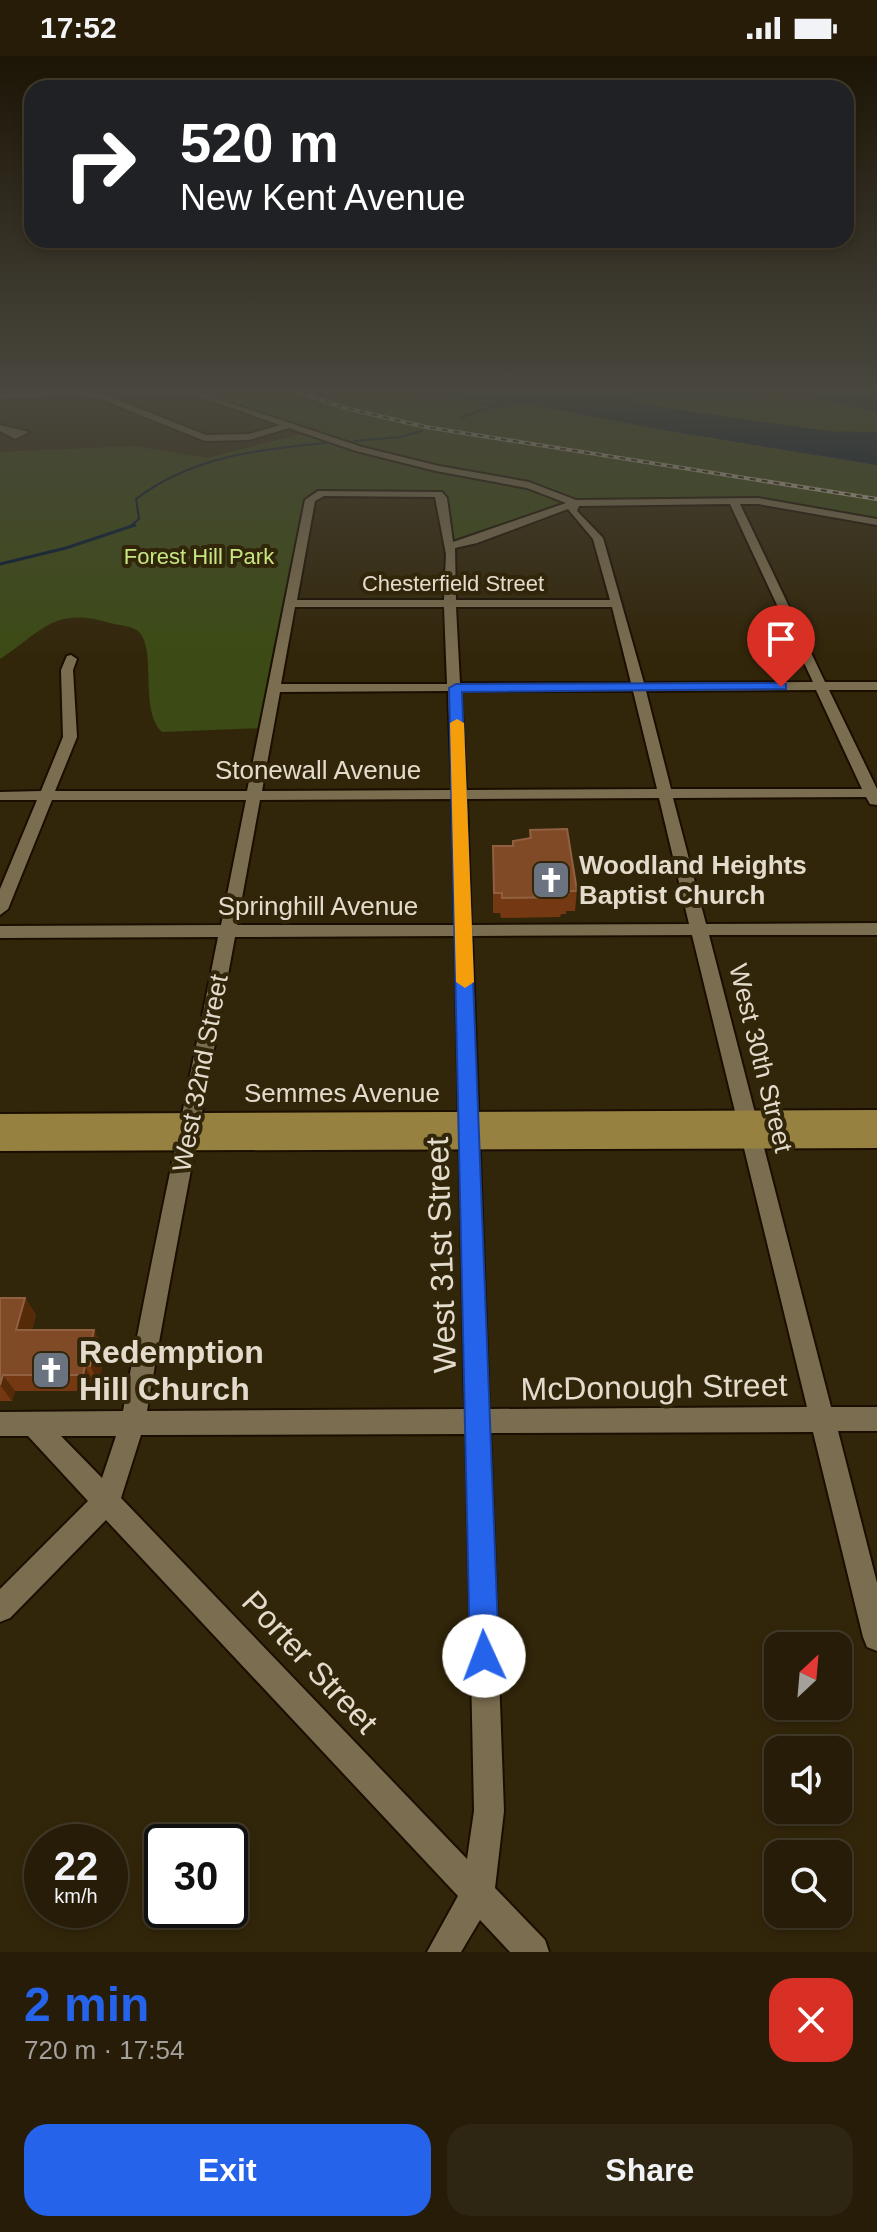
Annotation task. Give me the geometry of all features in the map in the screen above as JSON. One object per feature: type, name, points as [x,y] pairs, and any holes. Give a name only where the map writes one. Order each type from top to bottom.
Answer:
[{"type":"main road","name":"Semmes Avenue","points":[[0,1141],[189,1132],[750,1129],[877,1120]]},
{"type":"main road","name":"Semmes Avenue","points":[[0,1124],[189,1132]]},
{"type":"main road","name":"Semmes Avenue","points":[[750,1129],[877,1138]]},
{"type":"street","points":[[496,478],[529,485],[575,503]]},
{"type":"street","name":"West 31st Street","points":[[314,495],[438,494],[442,498],[444,527],[450,546],[489,1811],[478,1893],[443,1952]]},
{"type":"street","name":"West 32nd Street","points":[[0,1608],[108,1500],[133,1422],[160,1267],[189,1132],[289,604],[310,500],[314,495]]},
{"type":"street","points":[[733,500],[875,797]]},
{"type":"street","points":[[450,546],[473,541],[575,503],[733,500],[785,504],[877,522]]},
{"type":"street","name":"West 30th Street","points":[[575,503],[573,513],[598,538],[617,603],[877,1637]]},
{"type":"street","name":"Chesterfield Street","points":[[289,604],[617,603]]},
{"type":"street","points":[[0,909],[70,737],[67,670],[71,659]]},
{"type":"street","points":[[274,688],[877,686]]},
{"type":"street","name":"Stonewall Avenue","points":[[0,796],[666,793],[875,797]]},
{"type":"street","name":"Springhill Avenue","points":[[0,932],[877,929]]},
{"type":"street","name":"McDonough Street","points":[[0,1424],[877,1419]]},
{"type":"street","name":"Porter Street","points":[[33,1424],[533,1952]]},
{"type":"green space","name":"Forest Hill Park","points":[[0,478],[877,478],[877,522],[776,503],[584,504],[450,546],[442,498],[422,492],[312,496],[265,728],[162,732],[151,710],[144,641],[133,628],[91,619],[61,620],[39,631],[0,659]]},
{"type":"building","name":"Woodland Heights Baptist Church","points":[[567,829],[577,891],[568,891],[568,894],[562,894],[563,897],[502,898],[502,893],[494,893],[493,846],[513,846],[513,841],[531,838],[530,830]]},
{"type":"building","points":[[0,1298],[25,1298],[16,1330],[94,1330],[92,1339],[96,1339],[90,1366],[85,1366],[83,1375],[3,1375],[0,1385]]},
{"type":"waterway","points":[[129,527],[139,519],[136,499],[169,478]]},
{"type":"waterway","points":[[129,527],[135,525]]},
{"type":"waterway","points":[[0,564],[66,548],[129,527]]},
{"type":"railway","points":[[748,478],[877,499]]},
{"type":"slow traffic","points":[[457,723],[465,982]]},
{"type":"place","name":"Woodland Heights Baptist Church","points":[[551,880]]},
{"type":"place","name":"Redemption Hill Church","points":[[51,1370]]},
{"type":"route","points":[[484,1656],[456,688],[781,687]]}]
